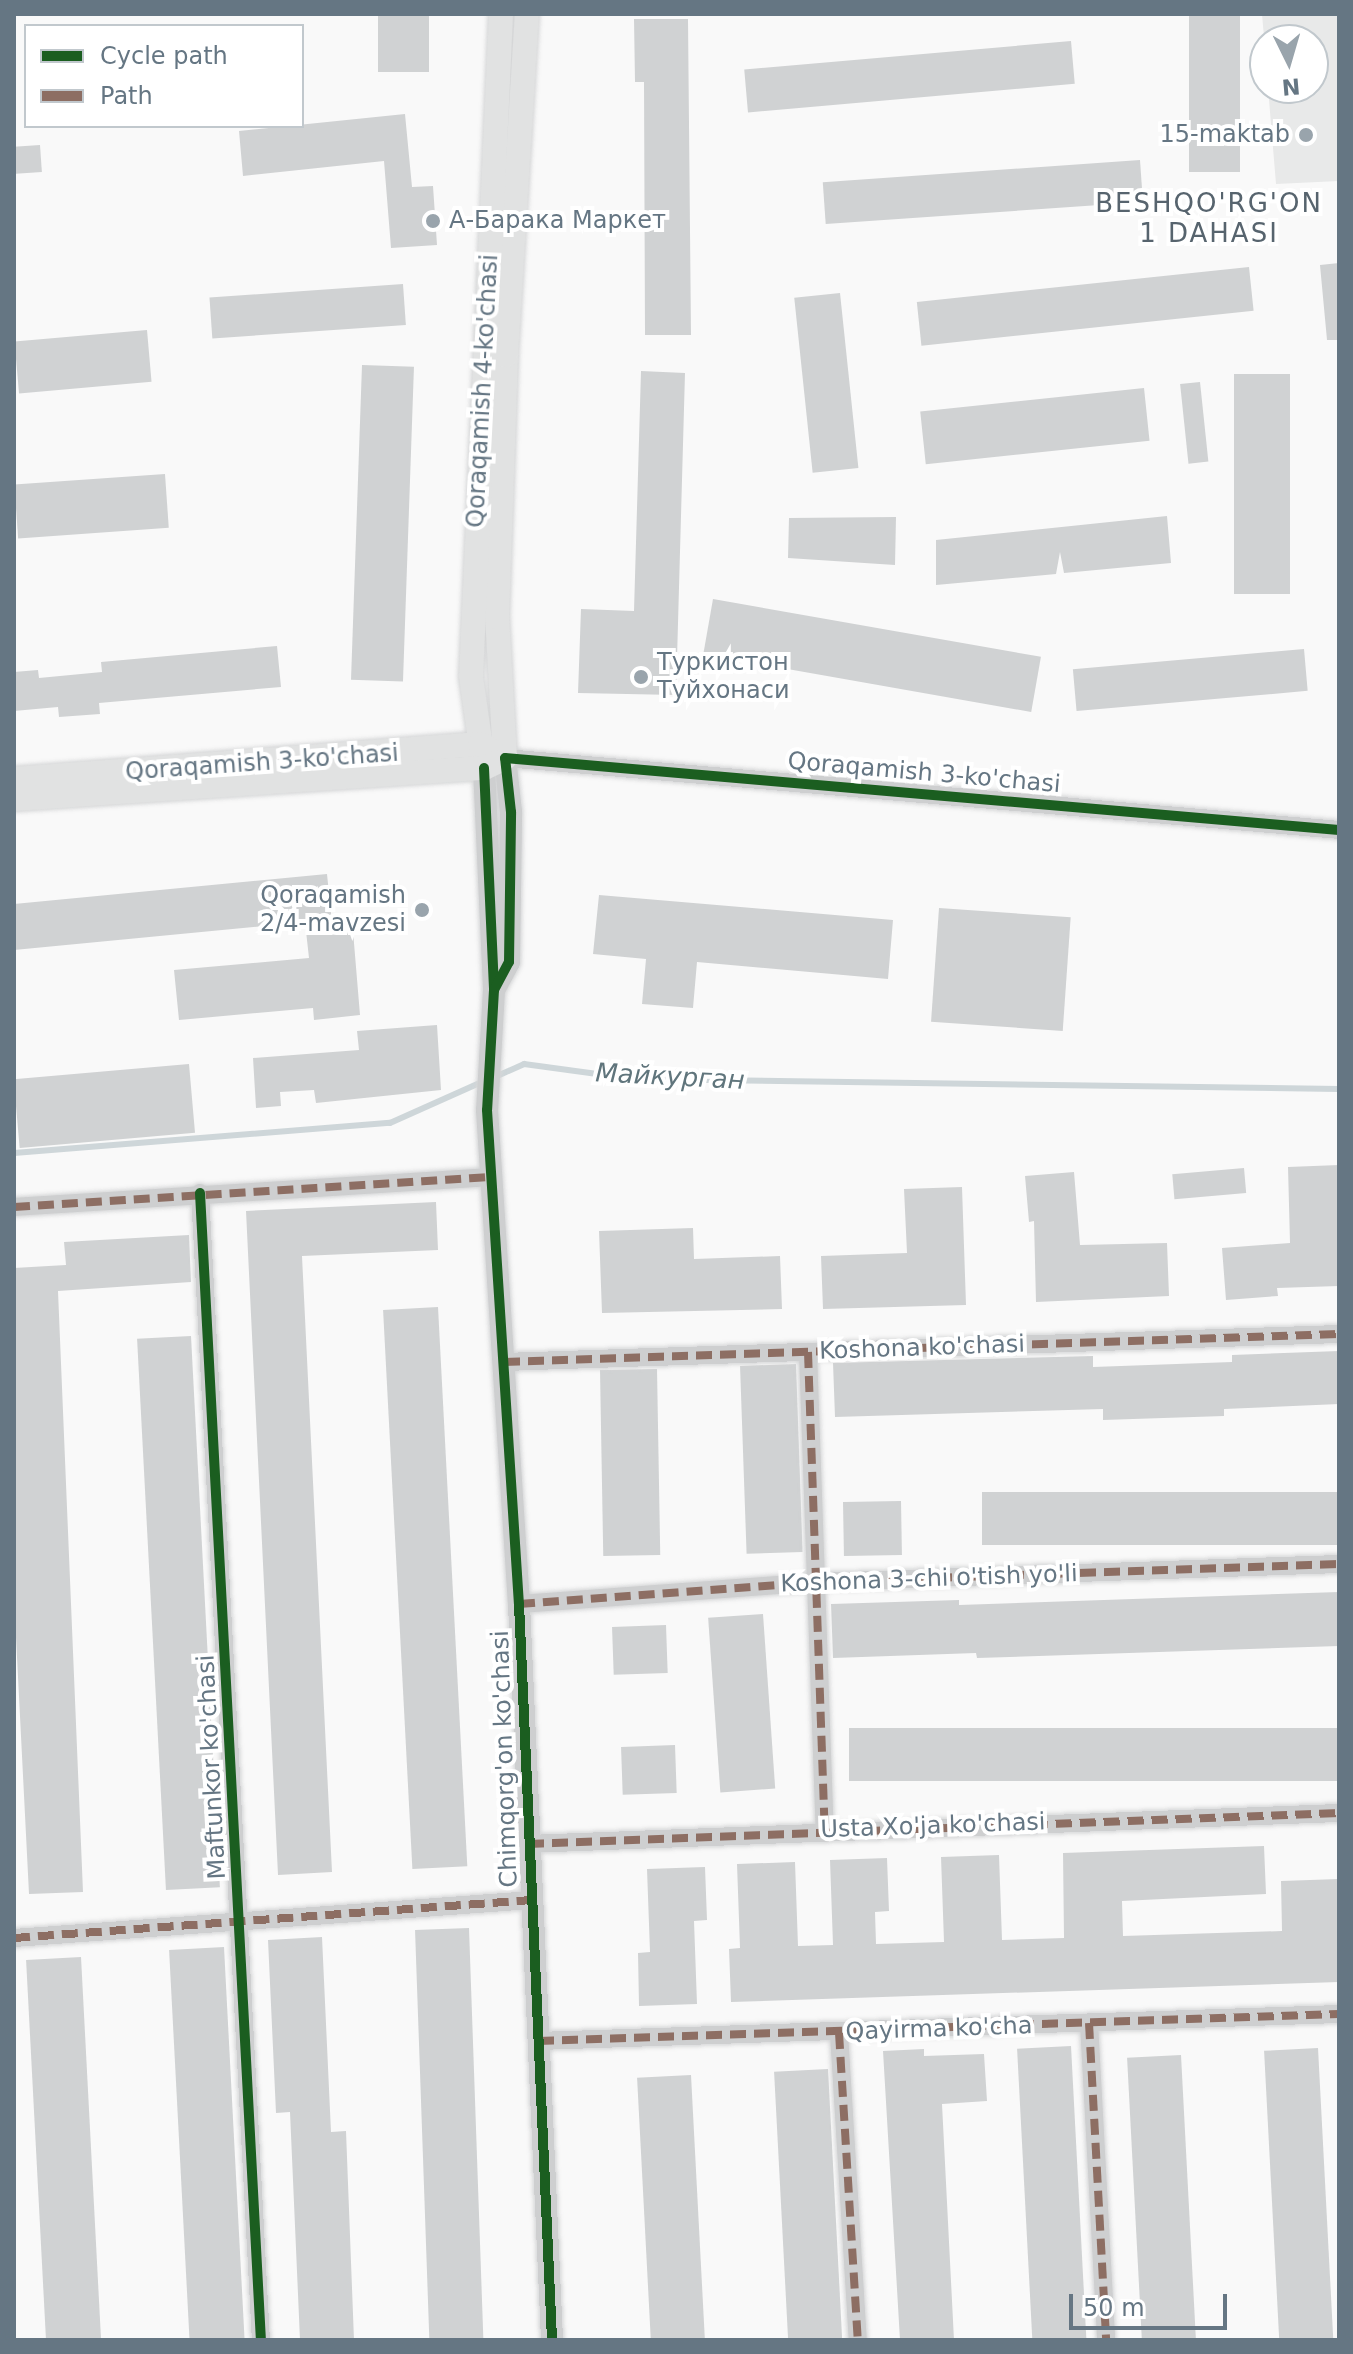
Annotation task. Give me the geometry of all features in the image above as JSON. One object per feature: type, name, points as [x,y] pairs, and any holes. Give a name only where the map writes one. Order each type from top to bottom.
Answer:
[{"type":"main road","name":"Qoraqamish 4-ko'chasi","points":[[490,757],[471,677],[501,14]]},
{"type":"main road","name":"Qoraqamish 4-ko'chasi","points":[[490,757],[506,355],[527,14]]},
{"type":"main road","name":"Qoraqamish 3-ko'chasi","points":[[14,779],[490,757]]},
{"type":"main road","name":"Qoraqamish 3-ko'chasi","points":[[14,799],[490,757]]},
{"type":"street","name":"Qoraqamish 3-ko'chasi","points":[[490,757],[1339,830]]},
{"type":"street","name":"Chimqorg'on ko'chasi","points":[[490,757],[489,965],[494,990],[488,1076],[490,1177],[519,1604],[552,2340]]},
{"type":"street","points":[[14,1207],[490,1177]]},
{"type":"street","name":"Maftunkor ko'chasi","points":[[200,1193],[261,2340]]},
{"type":"street","name":"Koshona ko'chasi","points":[[504,1362],[1339,1334]]},
{"type":"street","points":[[808,1352],[825,1830]]},
{"type":"street","name":"Koshona 3-chi o'tish yo'li","points":[[519,1604],[816,1582],[1339,1564]]},
{"type":"street","name":"Usta Xo'ja ko'chasi","points":[[528,1844],[825,1830],[1339,1813]]},
{"type":"street","points":[[14,1938],[531,1900]]},
{"type":"street","name":"Qayirma ko'cha","points":[[538,2041],[1339,2014]]},
{"type":"street","points":[[1089,2023],[1106,2340]]},
{"type":"street","points":[[839,2033],[858,2340]]},
{"type":"shaded area","name":"15-maktab","points":[[1262,14],[1339,14],[1339,181],[1276,184],[1269,104],[1329,104],[1329,24],[1263,24]]},
{"type":"building","points":[[378,14],[429,14],[429,72],[378,72]]},
{"type":"building","points":[[1189,14],[1240,14],[1240,172],[1189,172]]},
{"type":"building","points":[[634,19],[688,19],[691,335],[645,335],[644,82],[635,82]]},
{"type":"building","points":[[1071,41],[1075,84],[748,112],[744,70]]},
{"type":"building","points":[[405,114],[412,187],[433,186],[437,245],[391,248],[384,161],[243,176],[239,131],[304,128],[304,124]]},
{"type":"building","points":[[40,145],[42,172],[16,174],[14,147]]},
{"type":"building","points":[[1140,160],[1143,202],[826,224],[823,182]]},
{"type":"building","points":[[1339,263],[1339,340],[1327,340],[1320,265]]},
{"type":"building","points":[[1249,267],[1254,311],[921,346],[917,302]]},
{"type":"building","points":[[403,284],[406,325],[212,338],[209,298]]},
{"type":"building","points":[[840,293],[858,468],[813,473],[794,298]]},
{"type":"building","points":[[147,330],[152,382],[19,393],[15,342]]},
{"type":"building","points":[[362,365],[414,367],[403,682],[351,680]]},
{"type":"building","points":[[641,371],[685,373],[676,695],[578,693],[581,609],[634,611]]},
{"type":"building","points":[[1234,374],[1290,374],[1290,594],[1234,594]]},
{"type":"building","points":[[1200,382],[1208,462],[1188,464],[1180,384]]},
{"type":"building","points":[[1144,388],[1150,441],[926,464],[920,412]]},
{"type":"building","points":[[165,474],[169,528],[18,538],[14,485]]},
{"type":"building","points":[[1167,516],[1171,563],[1064,573],[1060,552],[1056,574],[936,585],[936,540]]},
{"type":"building","points":[[896,517],[895,565],[788,558],[789,518]]},
{"type":"building","points":[[713,599],[1041,657],[1031,712],[703,654]]},
{"type":"building","points":[[277,646],[281,687],[99,703],[100,714],[59,717],[58,707],[14,711],[14,672],[38,670],[39,678],[102,672],[101,662]]},
{"type":"building","points":[[1304,649],[1308,691],[1077,711],[1073,669]]},
{"type":"building","points":[[327,874],[333,933],[353,931],[360,1015],[314,1020],[313,1008],[179,1020],[174,970],[309,958],[305,922],[14,950],[14,904]]},
{"type":"building","points":[[599,895],[893,920],[888,979],[697,962],[693,1008],[642,1004],[646,959],[593,954]]},
{"type":"building","points":[[939,908],[1071,917],[1063,1031],[931,1022]]},
{"type":"building","points":[[437,1025],[441,1090],[316,1103],[314,1090],[280,1092],[281,1106],[256,1108],[253,1058],[359,1050],[357,1031]]},
{"type":"building","points":[[189,1064],[195,1133],[20,1148],[14,1079]]},
{"type":"building","points":[[1339,1165],[1339,1286],[1277,1288],[1278,1296],[1226,1300],[1222,1248],[1290,1243],[1288,1167]]},
{"type":"building","points":[[1244,1168],[1246,1193],[1174,1199],[1172,1174]]},
{"type":"building","points":[[1074,1172],[1080,1245],[1167,1243],[1169,1296],[1036,1302],[1034,1221],[1029,1222],[1025,1176]]},
{"type":"building","points":[[962,1187],[966,1305],[823,1309],[821,1256],[907,1253],[904,1189]]},
{"type":"building","points":[[436,1202],[438,1250],[302,1256],[332,1872],[278,1875],[246,1211]]},
{"type":"building","points":[[693,1228],[694,1259],[780,1256],[782,1309],[602,1313],[599,1231]]},
{"type":"building","points":[[189,1235],[191,1282],[58,1291],[83,1892],[29,1894],[14,1598],[14,1268],[66,1265],[64,1242]]},
{"type":"building","points":[[438,1307],[467,1866],[412,1869],[383,1310]]},
{"type":"building","points":[[191,1336],[220,1887],[166,1890],[137,1339]]},
{"type":"building","points":[[1339,1351],[1339,1404],[1224,1409],[1224,1416],[1103,1420],[1103,1409],[835,1417],[833,1363],[1093,1356],[1093,1367],[1232,1362],[1232,1355]]},
{"type":"building","points":[[796,1364],[803,1552],[747,1554],[740,1366]]},
{"type":"building","points":[[657,1369],[660,1555],[603,1556],[600,1370]]},
{"type":"building","points":[[982,1492],[1339,1492],[1339,1545],[982,1545]]},
{"type":"building","points":[[901,1501],[902,1555],[844,1556],[843,1502]]},
{"type":"building","points":[[1339,1592],[1339,1646],[977,1658],[976,1653],[833,1658],[831,1604],[959,1600],[959,1605]]},
{"type":"building","points":[[763,1614],[775,1789],[720,1792],[708,1618]]},
{"type":"building","points":[[666,1625],[668,1673],[614,1675],[612,1627]]},
{"type":"building","points":[[849,1728],[1339,1728],[1339,1781],[849,1781]]},
{"type":"building","points":[[675,1745],[677,1793],[623,1795],[621,1747]]},
{"type":"building","points":[[1264,1846],[1266,1894],[1122,1901],[1123,1936],[1282,1931],[1281,1881],[1339,1879],[1339,1982],[731,2002],[729,1949],[740,1948],[737,1864],[795,1862],[798,1946],[833,1945],[830,1860],[887,1858],[889,1911],[875,1912],[876,1944],[944,1942],[941,1857],[999,1855],[1002,1940],[1064,1938],[1063,1853]]},
{"type":"building","points":[[705,1867],[707,1920],[694,1921],[697,2004],[639,2006],[638,1953],[650,1952],[647,1869]]},
{"type":"building","points":[[469,1928],[483,2340],[429,2340],[415,1930]]},
{"type":"building","points":[[322,1937],[331,2132],[346,2131],[354,2340],[300,2340],[290,2112],[276,2113],[268,1940]]},
{"type":"building","points":[[224,1947],[245,2339],[190,2340],[169,1950]]},
{"type":"building","points":[[81,1957],[101,2340],[46,2340],[26,1960]]},
{"type":"building","points":[[1071,2046],[1086,2340],[1032,2340],[1017,2049]]},
{"type":"building","points":[[1318,2048],[1333,2340],[1279,2340],[1264,2051]]},
{"type":"building","points":[[924,2049],[924,2056],[984,2054],[987,2101],[942,2104],[954,2340],[900,2340],[883,2051]]},
{"type":"building","points":[[1181,2055],[1196,2340],[1142,2340],[1127,2058]]},
{"type":"building","points":[[828,2069],[842,2340],[788,2340],[774,2072]]},
{"type":"building","points":[[691,2075],[705,2340],[651,2340],[637,2078]]},
{"type":"waterway","name":"Майкурган","points":[[495,1077],[524,1064],[634,1079],[1339,1089]]},
{"type":"waterway","name":"Майкурган","points":[[14,1153],[390,1123],[484,1081]]},
{"type":"marked path","points":[[14,1207],[490,1177]]},
{"type":"marked path","points":[[504,1362],[1339,1334]]},
{"type":"marked path","points":[[808,1352],[825,1830]]},
{"type":"marked path","points":[[519,1604],[816,1582],[1339,1564]]},
{"type":"marked path","points":[[528,1844],[1339,1813]]},
{"type":"marked path","points":[[14,1938],[531,1900]]},
{"type":"marked path","points":[[538,2041],[1339,2014]]},
{"type":"marked path","points":[[1089,2023],[1106,2340]]},
{"type":"marked path","points":[[839,2033],[858,2340]]},
{"type":"cycle path","points":[[494,990],[509,962],[511,812],[505,758],[1339,830]]},
{"type":"cycle path","points":[[484,768],[494,990],[487,1110],[519,1604],[552,2340]]},
{"type":"cycle path","points":[[200,1193],[261,2340]]},
{"type":"place","name":"15-maktab","points":[[1306,135]]},
{"type":"place","name":"А-Барака Маркет","points":[[433,221]]},
{"type":"place","name":"Туркистон Туйхонаси","points":[[641,677]]},
{"type":"place","name":"Qoraqamish 2/4-mavzesi","points":[[422,910]]},
{"type":"district","name":"BESHQO'RG'ON 1 DAHASI","points":[[1209,219]]}]
